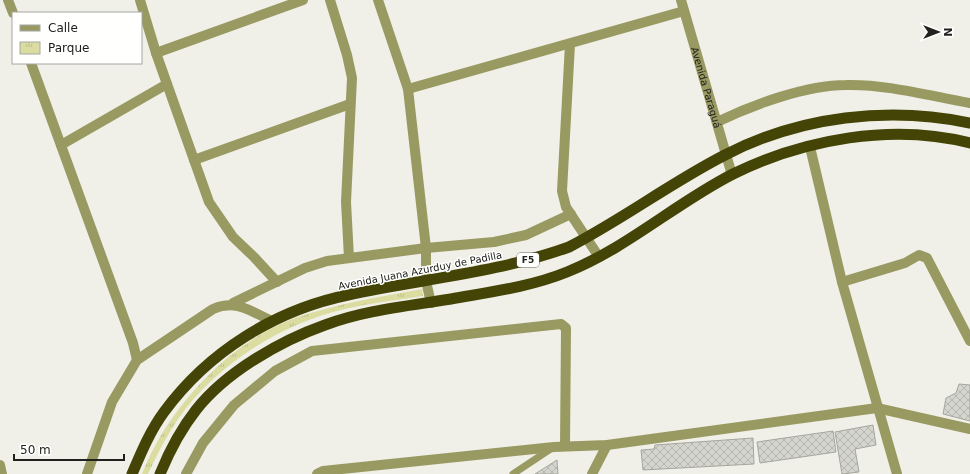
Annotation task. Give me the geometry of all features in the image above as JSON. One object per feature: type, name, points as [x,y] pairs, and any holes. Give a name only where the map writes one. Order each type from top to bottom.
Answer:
[{"type":"highway","name":"Avenida Juana Azurduy de Padilla","points":[[132,474],[144,447],[163,413],[181,391],[208,364],[238,340],[272,321],[306,306],[347,295],[496,268],[544,256],[569,247],[726,154],[793,129],[834,120],[874,115],[942,117],[970,123]]},
{"type":"highway","name":"F5","points":[[160,474],[178,436],[196,410],[213,392],[260,356],[285,342],[325,325],[353,317],[539,282],[567,272],[599,257],[732,175],[777,156],[857,137],[900,134],[970,143]]},
{"type":"street","points":[[8,0],[13,12]]},
{"type":"street","points":[[140,0],[156,53],[209,202],[233,237],[277,282]]},
{"type":"street","points":[[156,53],[303,0]]},
{"type":"street","points":[[330,0],[347,55],[352,78],[346,202],[349,258]]},
{"type":"street","points":[[378,0],[408,89],[426,248],[426,281],[431,303]]},
{"type":"street","name":"Avenida Paraguá","points":[[681,0],[732,175]]},
{"type":"street","points":[[408,89],[684,11]]},
{"type":"street","points":[[570,44],[562,191],[566,207],[599,257]]},
{"type":"street","points":[[31,64],[130,336],[137,360]]},
{"type":"street","points":[[61,145],[167,84]]},
{"type":"street","points":[[717,122],[749,106],[818,88],[846,84],[884,88],[970,103]]},
{"type":"street","points":[[194,160],[350,104]]},
{"type":"street","points":[[810,147],[842,282],[897,474]]},
{"type":"street","points":[[233,304],[306,268],[327,261],[426,248],[494,242],[526,235],[571,214]]},
{"type":"street","points":[[842,282],[905,263],[919,256],[927,258],[970,341]]},
{"type":"street","points":[[87,474],[112,402],[137,360],[213,309],[223,304],[233,304],[272,321]]},
{"type":"street","points":[[186,474],[203,443],[234,405],[276,370],[312,351],[561,324],[566,328],[565,446]]},
{"type":"street","points":[[317,474],[323,471],[554,447],[607,445],[877,408],[970,430]]},
{"type":"street","points":[[592,474],[607,445]]},
{"type":"street","points":[[0,465],[2,474]]},
{"type":"lane","points":[[513,474],[554,447]]},
{"type":"green space","points":[[422,289],[423,296],[374,303],[325,314],[286,330],[250,350],[217,376],[193,399],[171,430],[148,474],[142,474],[153,450],[167,426],[184,402],[224,361],[247,343],[271,329],[310,313],[357,301]]},
{"type":"building","points":[[959,384],[970,385],[970,421],[943,414],[946,398],[956,393]]},
{"type":"building","points":[[873,425],[876,445],[855,449],[859,472],[842,474],[835,432]]},
{"type":"building","points":[[833,431],[836,452],[760,463],[757,442]]},
{"type":"building","points":[[753,438],[754,464],[643,470],[641,450],[654,449],[655,445]]},
{"type":"building","points":[[557,460],[558,474],[535,474]]}]
